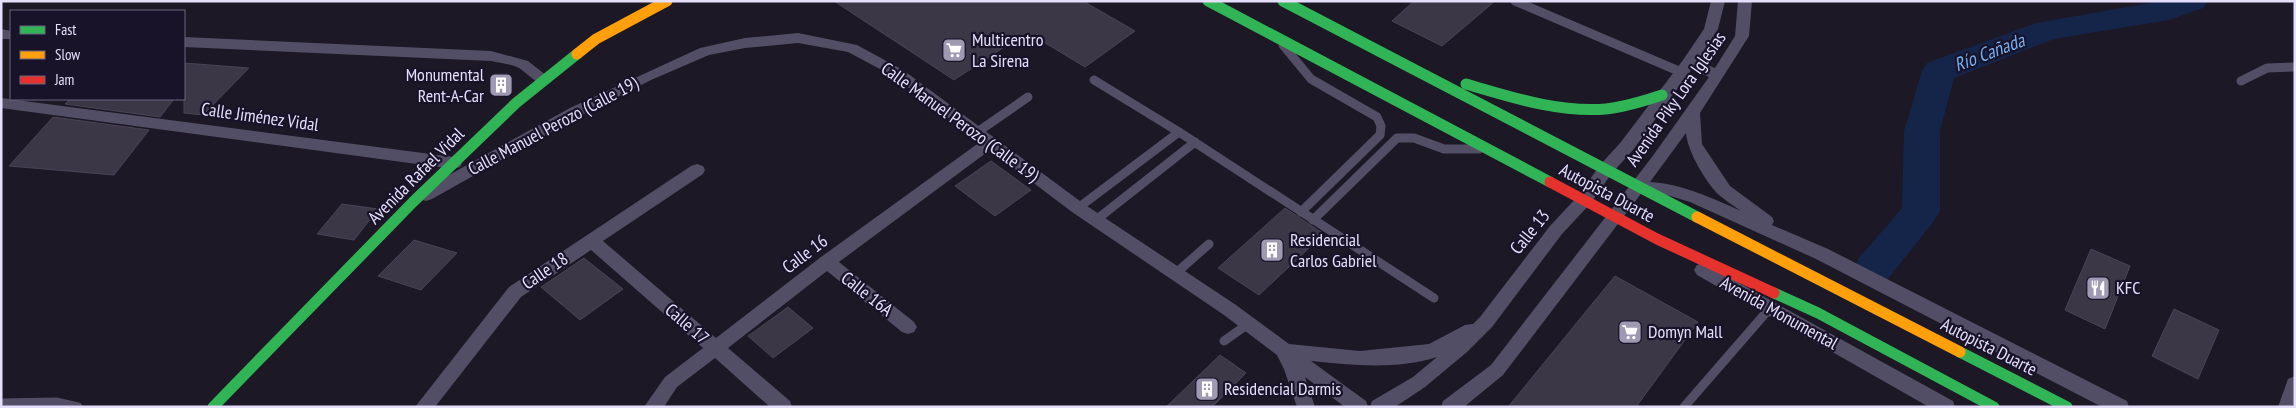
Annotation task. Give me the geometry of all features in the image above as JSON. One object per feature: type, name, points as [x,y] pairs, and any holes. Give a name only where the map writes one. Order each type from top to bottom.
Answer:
[{"type":"main road","name":"Avenida Rafael Vidal","points":[[213,407],[413,202],[516,103],[596,39],[667,1]]},
{"type":"main road","name":"Autopista Duarte","points":[[1208,1],[1657,239],[1818,313],[1994,407]]},
{"type":"main road","name":"Autopista Duarte","points":[[1282,1],[1636,186],[2067,407]]},
{"type":"main road","points":[[1417,70],[1485,90],[1572,109],[1605,109],[1628,105],[1662,95]]},
{"type":"street","name":"Avenida Piky Lora Iglesias","points":[[1606,169],[1627,146],[1711,29],[1718,1]]},
{"type":"street","name":"Avenida Piky Lora Iglesias","points":[[1450,407],[1497,370],[1636,186],[1658,162],[1718,75],[1742,36],[1744,1]]},
{"type":"street","name":"Calle Manuel Perozo (Calle 19)","points":[[413,202],[575,112],[646,77],[705,52],[745,43],[798,38],[852,48],[898,73],[1078,208],[1176,273],[1248,324],[1358,407]]},
{"type":"street","points":[[185,42],[491,56],[523,64],[545,80]]},
{"type":"street","points":[[1684,67],[1718,75]]},
{"type":"street","name":"Calle Jiménez Vidal","points":[[1,103],[454,162]]},
{"type":"street","points":[[1692,112],[1694,144],[1724,190],[1753,213],[1822,254]]},
{"type":"street","name":"Calle 16","points":[[653,407],[671,382],[983,138]]},
{"type":"street","name":"Calle 13","points":[[1380,407],[1419,382],[1461,347],[1486,322],[1556,230],[1584,200],[1606,169]]},
{"type":"street","name":"Calle 18","points":[[424,407],[515,292],[697,170]]},
{"type":"street","points":[[1636,186],[1667,189],[1696,198],[1822,254],[2120,407]]},
{"type":"street","name":"Avenida Monumental","points":[[1614,216],[1654,242],[1946,407]]},
{"type":"street","name":"Calle 17","points":[[591,240],[783,407]]},
{"type":"street","name":"Calle 16A","points":[[826,262],[908,327]]},
{"type":"street","points":[[1283,351],[1360,358],[1397,356],[1432,351],[1486,322]]},
{"type":"street","points":[[1283,351],[1293,368],[1306,407]]},
{"type":"street","points":[[2287,407],[2295,384]]},
{"type":"lane","points":[[1515,1],[1684,67]]},
{"type":"lane","points":[[1277,38],[1311,79],[1377,118],[1381,126],[1380,135],[1300,212]]},
{"type":"lane","points":[[2241,81],[2269,67],[2283,65],[2295,67]]},
{"type":"lane","points":[[1094,80],[1194,142],[1434,298]]},
{"type":"lane","points":[[983,138],[1028,97]]},
{"type":"lane","points":[[1078,208],[1178,132]]},
{"type":"lane","points":[[1313,220],[1397,138],[1404,136],[1419,138],[1437,148],[1488,149]]},
{"type":"lane","points":[[1096,220],[1194,142]]},
{"type":"lane","points":[[1176,273],[1209,244]]},
{"type":"lane","points":[[1684,407],[1770,308]]},
{"type":"lane","points":[[1224,341],[1248,324]]},
{"type":"lane","points":[[1,403],[56,402],[78,407]]},
{"type":"building","name":"Multicentro La Sirena","points":[[834,1],[1083,1],[1135,31],[1085,67],[1027,32],[954,80]]},
{"type":"building","points":[[1414,1],[1495,1],[1442,46],[1392,21]]},
{"type":"building","points":[[185,63],[249,68],[203,115],[184,113]]},
{"type":"building","points":[[69,100],[173,100],[160,117],[65,104]]},
{"type":"building","points":[[53,117],[149,130],[114,175],[9,166]]},
{"type":"building","points":[[991,161],[1031,190],[995,216],[955,186]]},
{"type":"building","points":[[342,204],[378,209],[354,240],[317,234]]},
{"type":"building","name":"Residencial Carlos Gabriel","points":[[1285,208],[1324,234],[1259,295],[1218,268]]},
{"type":"building","points":[[414,240],[457,253],[421,290],[378,276]]},
{"type":"building","name":"KFC","points":[[2091,249],[2130,266],[2105,329],[2065,310]]},
{"type":"building","points":[[584,258],[623,289],[580,320],[541,287]]},
{"type":"building","name":"Domyn Mall","points":[[1615,276],[1698,322],[1636,407],[1508,407]]},
{"type":"building","points":[[788,307],[813,328],[773,358],[748,336]]},
{"type":"building","points":[[2174,309],[2219,330],[2198,379],[2152,356]]},
{"type":"building","name":"Residencial Darmis","points":[[1220,355],[1246,373],[1212,407],[1166,407]]},
{"type":"waterway","name":"Río Cañada","points":[[1873,269],[1921,211],[1922,131],[1939,71],[2048,30],[2169,10],[2192,1]]},
{"type":"traffic: fast","points":[[1208,1],[1550,182]]},
{"type":"traffic: fast","points":[[1283,1],[1697,217]]},
{"type":"traffic: fast","points":[[213,407],[413,202],[516,103],[577,54]]},
{"type":"traffic: fast","points":[[1466,84],[1535,103],[1570,109],[1613,108],[1662,95]]},
{"type":"traffic: fast","points":[[1774,293],[1818,313],[1994,407]]},
{"type":"traffic: fast","points":[[1960,352],[2067,407]]},
{"type":"traffic: slow","points":[[577,54],[596,39],[667,1]]},
{"type":"traffic: slow","points":[[1697,217],[1960,352]]},
{"type":"traffic: jam","points":[[1550,182],[1657,239],[1774,293]]},
{"type":"place","name":"Multicentro La Sirena","points":[[954,50]]},
{"type":"place","name":"Monumental Rent-A-Car","points":[[501,85]]},
{"type":"place","name":"Residencial Carlos Gabriel","points":[[1272,250]]},
{"type":"place","name":"KFC","points":[[2098,288]]},
{"type":"place","name":"Domyn Mall","points":[[1630,332]]},
{"type":"place","name":"Residencial Darmis","points":[[1207,389]]}]
